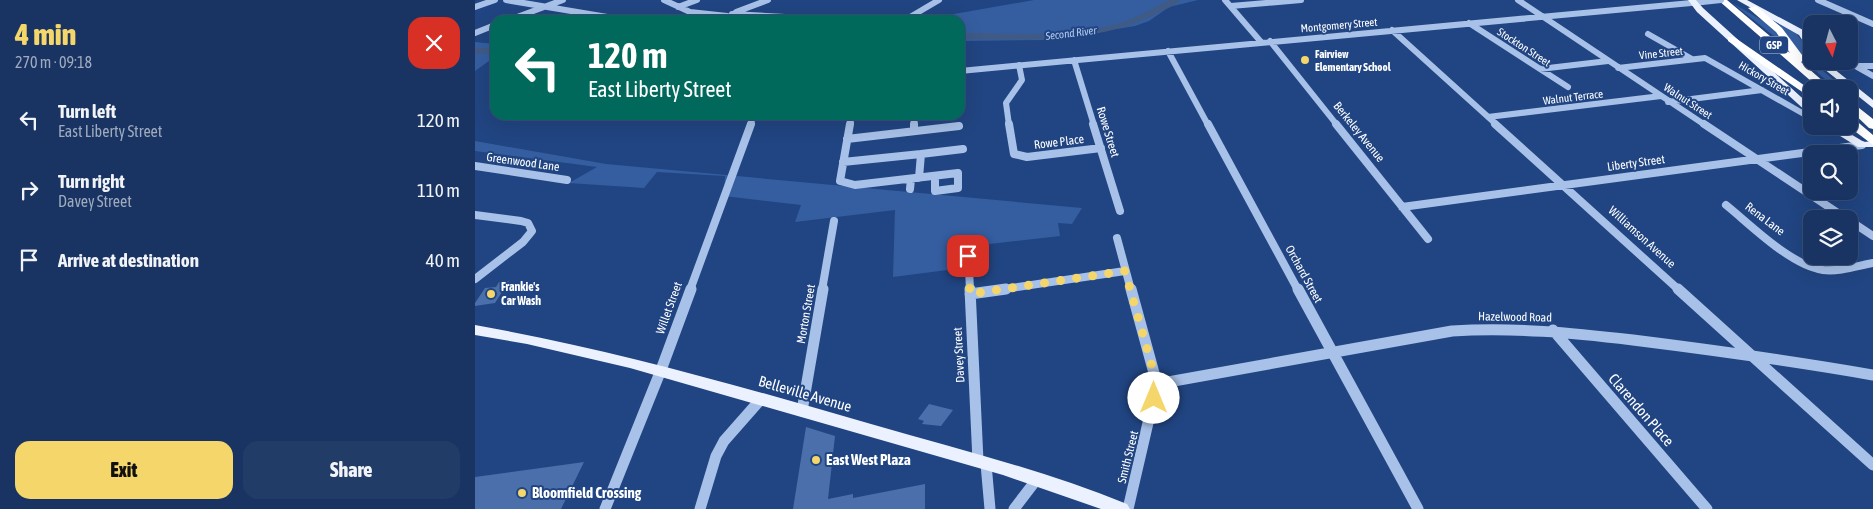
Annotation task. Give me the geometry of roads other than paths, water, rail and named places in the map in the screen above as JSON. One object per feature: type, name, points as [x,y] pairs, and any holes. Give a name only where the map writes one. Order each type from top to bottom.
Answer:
[{"type":"highway","name":"GSP","points":[[1722,0],[1816,80]]},
{"type":"highway","name":"GSP","points":[[1699,1],[1803,83]]},
{"type":"highway","points":[[1753,8],[1779,30],[1799,58],[1823,80]]},
{"type":"highway","points":[[1731,38],[1803,89]]},
{"type":"highway","points":[[1858,113],[1873,126]]},
{"type":"highway","points":[[1858,131],[1869,143]]},
{"type":"main road","points":[[1741,0],[1803,35]]},
{"type":"main road","points":[[1699,1],[1731,38],[1803,104]]},
{"type":"main road","points":[[1829,70],[1873,105]]},
{"type":"main road","points":[[1849,135],[1869,143]]},
{"type":"main road","name":"Belleville Avenue","points":[[475,330],[561,346],[661,370],[1037,478],[1121,509]]},
{"type":"street","points":[[475,7],[495,0]]},
{"type":"street","points":[[505,0],[597,15]]},
{"type":"street","points":[[522,15],[563,0]]},
{"type":"street","points":[[664,0],[697,14],[729,15],[768,0]]},
{"type":"street","points":[[678,7],[697,0]]},
{"type":"street","points":[[914,15],[939,0]]},
{"type":"street","points":[[1225,0],[1261,42]]},
{"type":"street","points":[[1231,6],[1301,0]]},
{"type":"street","name":"Walnut Street","points":[[1518,0],[1668,102],[1834,210]]},
{"type":"street","points":[[1649,0],[1661,6]]},
{"type":"street","name":"Montgomery Street","points":[[965,70],[1722,0]]},
{"type":"street","points":[[1818,0],[1873,24]]},
{"type":"street","name":"Stockton Street","points":[[1469,23],[1568,87]]},
{"type":"street","points":[[475,33],[490,27]]},
{"type":"street","points":[[1795,29],[1803,34]]},
{"type":"street","name":"Williamson Avenue","points":[[1392,30],[1873,465]]},
{"type":"street","points":[[1648,34],[1692,59]]},
{"type":"street","name":"Berkeley Avenue","points":[[1270,41],[1428,238]]},
{"type":"street","name":"Orchard Street","points":[[1168,51],[1418,509]]},
{"type":"street","name":"Vine Street","points":[[1618,68],[1705,58]]},
{"type":"street","name":"Hickory Street","points":[[1705,58],[1803,113]]},
{"type":"street","name":"Rowe Street","points":[[1074,60],[1120,211]]},
{"type":"street","points":[[1540,69],[1608,61]]},
{"type":"street","name":"Rowe Place","points":[[1019,65],[1022,80],[1006,103],[1014,154],[1019,156],[1101,148]]},
{"type":"street","points":[[1858,66],[1873,66]]},
{"type":"street","points":[[1858,67],[1873,76]]},
{"type":"street","points":[[1668,102],[1763,90]]},
{"type":"street","name":"Walnut Terrace","points":[[1488,117],[1661,96]]},
{"type":"street","name":"Willet Street","points":[[605,509],[661,370],[752,120]]},
{"type":"street","points":[[851,120],[840,181],[855,185],[935,176]]},
{"type":"street","points":[[914,131],[915,120]]},
{"type":"street","points":[[847,139],[959,126]]},
{"type":"street","name":"Liberty Street","points":[[1402,207],[1869,143]]},
{"type":"street","points":[[843,162],[963,149]]},
{"type":"street","points":[[910,189],[921,154]]},
{"type":"street","name":"Greenwood Lane","points":[[475,166],[567,180]]},
{"type":"street","name":"Rena Lane","points":[[1726,206],[1806,265],[1832,270],[1873,263]]},
{"type":"street","points":[[475,215],[521,221],[528,223],[532,231],[523,242],[475,279]]},
{"type":"street","name":"Morton Street","points":[[803,410],[834,221]]},
{"type":"street","name":"Walnut Street","points":[[1858,226],[1873,236]]},
{"type":"street","name":"Smith Street","points":[[1117,238],[1157,384],[1128,509]]},
{"type":"street","name":"Davey Street","points":[[968,248],[982,462],[990,509]]},
{"type":"street","points":[[970,294],[1125,271]]},
{"type":"street","name":"Hazelwood Road","points":[[1157,384],[1477,328],[1553,330],[1750,353],[1873,375]]},
{"type":"street","name":"Clarendon Place","points":[[1553,330],[1707,509]]},
{"type":"street","points":[[700,509],[712,467],[724,441],[761,399]]},
{"type":"street","points":[[1014,509],[1030,491],[1037,478]]},
{"type":"waterway","name":"Second River","points":[[965,36],[1040,36],[1100,31],[1135,21],[1176,0]]},
{"type":"waterway","name":"Second River","points":[[475,51],[490,51]]},
{"type":"place","name":"Fairview Elementary School","points":[[1305,60]]},
{"type":"place","name":"Frankie's Car Wash","points":[[491,294]]},
{"type":"place","name":"East West Plaza","points":[[816,460]]},
{"type":"place","name":"Bloomfield Crossing","points":[[522,493]]}]
